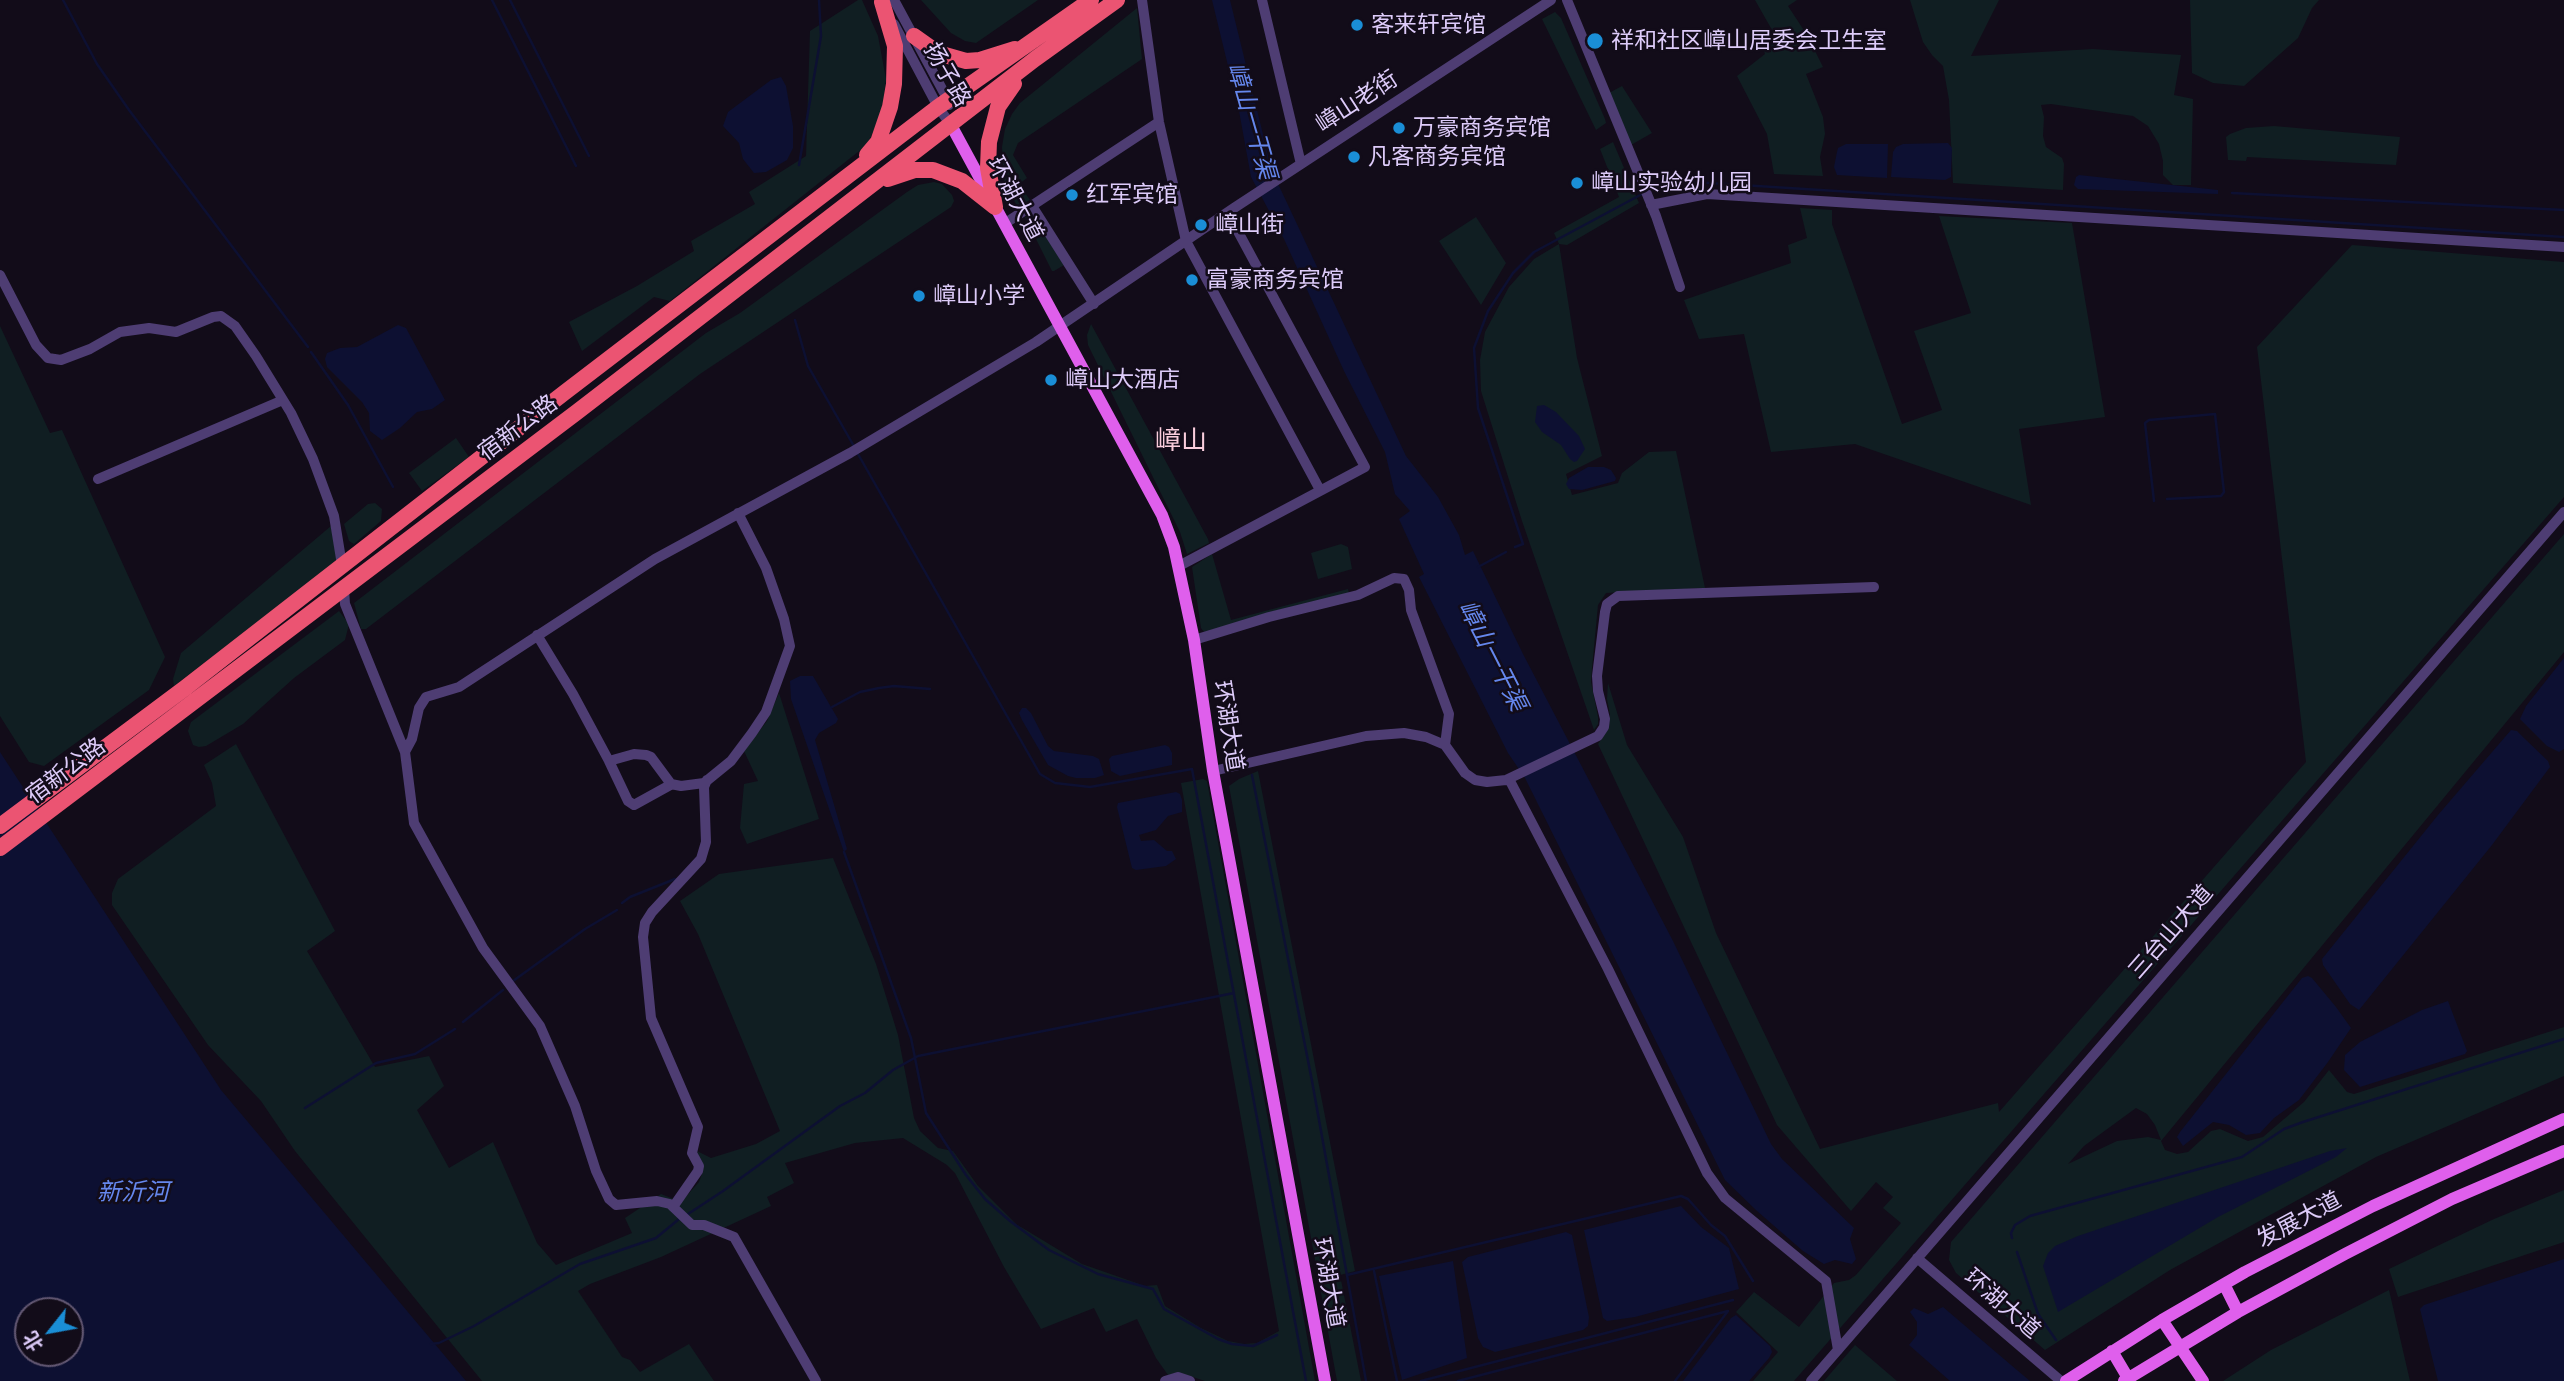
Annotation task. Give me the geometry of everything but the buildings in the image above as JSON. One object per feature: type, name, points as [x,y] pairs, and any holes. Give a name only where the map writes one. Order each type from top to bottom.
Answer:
[{"type":"highway","points":[[577,412],[951,125],[1091,0]]},
{"type":"highway","points":[[564,393],[943,103],[1117,0]]},
{"type":"highway","points":[[852,173],[878,142],[890,107],[894,84],[895,46],[885,1]]},
{"type":"highway","points":[[914,37],[938,53],[967,61],[1031,53]]},
{"type":"highway","points":[[995,207],[988,154],[992,127],[998,107],[1031,53]]},
{"type":"highway","points":[[864,191],[900,174],[915,170],[933,170],[962,181],[995,207]]},
{"type":"highway","name":"宿新公路","points":[[0,826],[185,688],[564,393],[577,412],[0,848]]},
{"type":"main road","name":"环湖大道","points":[[951,125],[1162,515],[1179,566],[1194,640],[1213,771],[1325,1381]]},
{"type":"main road","name":"发展大道","points":[[2063,1381],[2224,1284],[2373,1206],[2564,1119]]},
{"type":"main road","points":[[2112,1352],[2126,1380],[2238,1312],[2452,1199],[2564,1151]]},
{"type":"main road","points":[[2224,1284],[2238,1312]]},
{"type":"main road","points":[[2162,1320],[2203,1381]]},
{"type":"street","points":[[1142,0],[1159,122],[1186,241],[1320,491]]},
{"type":"street","points":[[1262,0],[1297,167]]},
{"type":"street","name":"嶂山老街","points":[[405,752],[412,739],[419,708],[426,697],[459,687],[656,559],[850,453],[1061,326],[1551,0]]},
{"type":"street","points":[[1567,0],[1647,196],[1680,287]]},
{"type":"street","name":"扬子路","points":[[885,1],[914,37],[951,125]]},
{"type":"street","name":"扬子路","points":[[885,1],[943,103]]},
{"type":"street","points":[[1004,224],[1159,122]]},
{"type":"street","points":[[1647,196],[1707,194],[1791,198],[2564,247]]},
{"type":"street","points":[[1032,206],[1094,304]]},
{"type":"street","points":[[1179,566],[1365,467],[1231,211]]},
{"type":"street","points":[[0,275],[36,345],[48,358],[61,360],[90,349],[120,332],[149,328],[176,332],[221,316],[235,326],[283,400],[313,459],[334,516],[342,565]]},
{"type":"street","points":[[98,479],[283,400]]},
{"type":"street","name":"三台山大道","points":[[1811,1381],[2564,512]]},
{"type":"street","points":[[537,635],[573,694],[628,801],[634,805],[672,784],[704,783],[731,761],[765,712],[790,646],[784,619],[766,568],[738,513]]},
{"type":"street","points":[[1194,640],[1269,617],[1358,595],[1394,578],[1404,579],[1409,590],[1411,610],[1450,714],[1445,745]]},
{"type":"street","points":[[1213,771],[1385,734],[1404,733],[1426,737],[1445,745],[1465,773],[1475,780],[1487,782],[1513,778],[1598,736],[1604,727],[1597,676],[1607,604],[1618,596],[1874,587]]},
{"type":"street","points":[[344,589],[345,604],[405,752],[414,823],[483,948],[540,1026],[566,1083],[596,1171],[609,1199],[616,1205],[657,1201],[670,1203],[692,1226],[704,1225],[734,1237],[816,1381]]},
{"type":"street","points":[[609,761],[634,754],[646,755],[651,757],[672,784]]},
{"type":"street","points":[[1513,778],[1707,1172],[1725,1198],[1826,1281],[1838,1350]]},
{"type":"street","points":[[673,1207],[698,1171],[699,1166],[692,1153],[698,1127],[651,1018],[643,937],[645,923],[652,912],[694,869],[703,853],[707,826],[704,788],[707,780]]},
{"type":"street","name":"环湖大道","points":[[1917,1258],[2063,1381]]},
{"type":"street","points":[[1165,1381],[1178,1377],[1190,1381]]},
{"type":"shaded area","points":[[862,0],[878,36],[886,79],[882,112],[868,144],[670,301],[654,297],[582,351],[569,322],[637,286],[694,251],[691,241],[755,204],[749,192],[806,156],[810,31]]},
{"type":"shaded area","points":[[921,0],[1038,0],[976,43],[965,41],[951,33]]},
{"type":"shaded area","points":[[1755,0],[1797,0],[1788,6],[1823,67],[1806,74],[1823,117],[1825,134],[1820,157],[1823,176],[1774,174],[1767,134],[1737,76],[1765,54],[1763,47],[1776,37]]},
{"type":"shaded area","points":[[1910,0],[1999,0],[1971,56],[2093,49],[2181,55],[2174,95],[2193,99],[2191,185],[2173,185],[2163,175],[2159,144],[2148,126],[2133,116],[2051,104],[2041,105],[2044,117],[2043,136],[2046,147],[2062,158],[2063,190],[1953,183],[1949,100],[1943,66],[1923,42]]},
{"type":"shaded area","points":[[2190,0],[2319,0],[2312,8],[2298,38],[2244,86],[2213,83],[2192,73]]},
{"type":"shaded area","points":[[1137,8],[1142,59],[1018,143],[1013,155],[1027,178],[1019,184],[1030,200],[1017,206],[1004,182],[1002,147],[1005,129],[1012,114],[1020,103]]},
{"type":"shaded area","points":[[1555,12],[1561,18],[1605,119],[1606,123],[1596,130],[1542,19]]},
{"type":"shaded area","points":[[1622,86],[1652,133],[1631,145],[1609,93]]},
{"type":"shaded area","points":[[2274,126],[2400,137],[2396,165],[2247,157],[2246,161],[2228,160],[2226,137],[2230,134],[2246,128]]},
{"type":"shaded area","points":[[1613,142],[1639,203],[1567,245],[1559,244],[1554,233],[1619,197],[1600,149]]},
{"type":"shaded area","points":[[934,182],[942,184],[952,195],[954,201],[951,207],[700,374],[366,629],[361,629],[354,603],[706,333],[740,313],[907,192],[918,185]]},
{"type":"shaded area","points":[[1800,208],[1832,210],[1832,224],[1902,424],[1942,410],[1914,331],[1971,313],[1939,216],[2072,223],[2105,417],[2019,429],[2031,505],[1855,444],[1771,452],[1744,334],[1699,339],[1684,300],[1791,263],[1788,245],[1807,238]]},
{"type":"shaded area","points":[[1032,214],[1064,265],[1054,271],[1025,217]]},
{"type":"shaded area","points":[[1476,217],[1506,263],[1481,305],[1439,241]]},
{"type":"shaded area","points":[[1559,244],[1577,358],[1602,456],[1566,474],[1572,495],[1618,483],[1622,473],[1649,452],[1676,451],[1705,588],[1606,593],[1598,605],[1592,668],[1591,682],[1598,717],[1594,730],[1522,521],[1481,391],[1480,360],[1485,332],[1509,287],[1534,259]]},
{"type":"shaded area","points":[[2352,245],[2564,262],[2564,497],[1794,1381],[1753,1381],[1778,1352],[1736,1312],[1754,1292],[1799,1327],[1834,1283],[1849,1280],[1856,1275],[1901,1223],[1883,1208],[1893,1197],[1876,1182],[1851,1211],[1777,1125],[1598,744],[1609,728],[1608,683],[1627,745],[1683,837],[1716,933],[1820,1149],[1998,1103],[1999,1112],[2306,762],[2257,347]]},
{"type":"shaded area","points":[[1091,324],[1208,539],[1209,543],[1187,554],[1180,532],[1088,345],[1087,335]]},
{"type":"shaded area","points":[[0,326],[50,433],[62,430],[165,657],[149,690],[44,766],[29,762],[0,716]]},
{"type":"shaded area","points":[[456,438],[469,457],[422,491],[409,473]]},
{"type":"shaded area","points":[[375,503],[382,509],[381,521],[354,544],[349,541],[344,524],[368,504]]},
{"type":"shaded area","points":[[331,526],[337,561],[174,686],[173,679],[181,653]]},
{"type":"shaded area","points":[[2564,534],[2564,652],[2161,1141],[2165,1150],[2177,1154],[2188,1152],[2211,1131],[2220,1129],[2248,1141],[2263,1137],[2304,1102],[2329,1070],[2347,1092],[2354,1094],[2564,1027],[2564,1076],[2376,1157],[2170,1270],[2045,1350],[1956,1273],[1949,1260],[1951,1242]],"holes":[[[2136,1108],[2147,1114],[2161,1140],[2148,1137],[2117,1141],[2068,1164],[2084,1146]]]},
{"type":"shaded area","points":[[1341,544],[1348,547],[1352,569],[1318,579],[1311,553]]},
{"type":"shaded area","points":[[1212,554],[1231,620],[1348,589],[1349,594],[1204,632],[1201,628],[1192,567]]},
{"type":"shaded area","points":[[339,611],[349,624],[345,640],[294,678],[243,724],[206,746],[193,745],[188,731],[191,722]]},
{"type":"shaded area","points":[[779,693],[819,819],[747,844],[740,828],[744,784],[758,781],[744,751],[767,721]]},
{"type":"shaded area","points":[[236,744],[335,931],[307,951],[375,1067],[429,1056],[444,1086],[417,1110],[449,1168],[493,1142],[537,1243],[556,1265],[632,1233],[625,1218],[661,1194],[681,1202],[699,1182],[703,1171],[697,1151],[711,1158],[756,1144],[780,1131],[698,934],[680,901],[719,874],[833,858],[876,964],[898,1035],[914,1118],[920,1131],[938,1148],[953,1151],[978,1186],[1016,1224],[1082,1264],[1145,1286],[1157,1285],[1165,1306],[1201,1328],[1228,1341],[1257,1343],[1279,1331],[1181,783],[1203,779],[1207,781],[1315,1381],[1205,1381],[1178,1372],[1168,1375],[1156,1358],[1137,1319],[1106,1332],[1094,1308],[1041,1329],[1004,1267],[955,1173],[947,1165],[903,1138],[855,1143],[785,1163],[794,1183],[767,1197],[771,1206],[661,1257],[578,1291],[622,1357],[630,1360],[640,1372],[689,1344],[714,1381],[482,1381],[295,1151],[261,1101],[208,1045],[112,905],[112,893],[118,879],[216,806],[212,783],[204,765]]},
{"type":"shaded area","points":[[1258,771],[1355,1271],[1340,1275],[1361,1381],[1337,1381],[1229,786]]},
{"type":"shaded area","points":[[2564,1190],[2564,1242],[2398,1297],[2389,1269],[2494,1219]]},
{"type":"shaded area","points":[[2389,1290],[2410,1381],[2223,1381],[2271,1350]]},
{"type":"shaded area","points":[[1855,1345],[1897,1381],[1824,1381]]},
{"type":"water","name":"嶂山一干渠","points":[[1212,0],[1230,0],[1272,171],[1406,456],[1438,497],[1459,535],[1465,555],[1473,551],[1523,654],[1673,941],[1771,1144],[1782,1159],[1854,1228],[1850,1239],[1856,1259],[1852,1264],[1835,1260],[1824,1264],[1803,1251],[1725,1180],[1525,778],[1508,753],[1419,577],[1424,574],[1399,519],[1410,511],[1395,494],[1385,452],[1344,371],[1284,239],[1251,177],[1239,111]]},
{"type":"water","points":[[781,77],[786,86],[793,126],[793,148],[787,160],[766,172],[754,173],[743,159],[739,143],[723,126],[728,112],[771,80]]},
{"type":"water","points":[[1948,143],[1952,148],[1951,177],[1945,180],[1891,177],[1893,152],[1896,147],[1903,144]]},
{"type":"water","points":[[1846,144],[1888,144],[1887,178],[1837,175],[1834,167],[1838,148]]},
{"type":"water","points":[[2079,175],[2218,190],[2218,194],[2078,189],[2074,185]]},
{"type":"water","points":[[398,325],[406,328],[445,400],[432,409],[417,412],[382,440],[370,431],[369,413],[362,402],[327,367],[325,359],[327,353],[340,348],[357,347]]},
{"type":"water","points":[[1544,405],[1556,412],[1579,436],[1585,449],[1577,461],[1570,459],[1561,445],[1542,432],[1535,422],[1537,406]]},
{"type":"water","points":[[1588,467],[1611,470],[1615,481],[1582,490],[1569,489],[1566,484],[1569,478]]},
{"type":"water","points":[[2564,658],[2564,749],[2559,752],[2547,746],[2520,719],[2526,706]]},
{"type":"water","points":[[800,676],[813,676],[838,719],[819,733],[815,740],[847,849],[844,852],[791,699],[790,681]]},
{"type":"water","points":[[1022,708],[1031,713],[1048,746],[1054,751],[1093,756],[1099,759],[1104,775],[1076,778],[1048,765],[1022,720],[1019,713]]},
{"type":"water","points":[[2511,730],[2517,731],[2548,761],[2550,767],[2492,845],[2359,1010],[2350,1004],[2323,965],[2322,959],[2438,815]]},
{"type":"water","points":[[1165,745],[1172,753],[1172,765],[1120,776],[1111,771],[1109,759],[1112,756]]},
{"type":"water","name":"新沂河","points":[[0,752],[221,1090],[466,1381],[0,1381]]},
{"type":"water","points":[[1176,792],[1182,800],[1182,812],[1168,816],[1156,830],[1139,835],[1141,841],[1154,840],[1167,851],[1172,851],[1176,859],[1166,866],[1136,870],[1132,868],[1118,803]]},
{"type":"water","points":[[2308,976],[2351,1028],[2328,1062],[2299,1100],[2274,1118],[2260,1133],[2246,1135],[2229,1125],[2213,1122],[2183,1146],[2177,1137],[2180,1132],[2302,978]]},
{"type":"water","points":[[2448,1001],[2467,1051],[2465,1054],[2360,1087],[2344,1070],[2345,1055],[2360,1042],[2422,1010]]},
{"type":"water","points":[[2347,1148],[2336,1157],[2218,1217],[2058,1312],[2043,1266],[2048,1253],[2055,1246],[2330,1151]]},
{"type":"water","points":[[1681,1206],[1701,1227],[1729,1248],[1739,1289],[1635,1317],[1607,1321],[1603,1318],[1584,1230]]},
{"type":"water","points":[[1566,1232],[1572,1235],[1589,1317],[1588,1326],[1583,1330],[1495,1352],[1483,1347],[1478,1338],[1462,1262],[1468,1257]]},
{"type":"water","points":[[2564,1259],[2564,1381],[2438,1381],[2420,1309],[2424,1305]]},
{"type":"water","points":[[1453,1261],[1467,1358],[1402,1380],[1379,1276]]},
{"type":"water","points":[[1943,1307],[2030,1381],[1950,1381],[1909,1345],[1917,1335],[1917,1322],[1910,1312],[1914,1308],[1928,1314]]},
{"type":"water","points":[[1736,1315],[1770,1346],[1772,1352],[1769,1358],[1749,1381],[1683,1381],[1731,1318]]},
{"type":"waterway","points":[[63,0],[97,64],[129,110],[308,347]]},
{"type":"waterway","points":[[492,0],[576,166]]},
{"type":"waterway","points":[[510,0],[589,156]]},
{"type":"waterway","points":[[799,165],[821,36],[819,0]]},
{"type":"waterway","points":[[1650,190],[1678,181],[2564,237]]},
{"type":"waterway","points":[[1515,547],[1523,544],[1478,408],[1474,348],[1488,311],[1513,273],[1534,252],[1644,193]]},
{"type":"waterway","points":[[2232,193],[2564,210]]},
{"type":"waterway","points":[[795,320],[808,366],[855,448]]},
{"type":"waterway","points":[[311,352],[348,405],[393,487]]},
{"type":"waterway","points":[[2154,501],[2145,423],[2149,420],[2215,414],[2224,492],[2221,496],[2167,499]]},
{"type":"waterway","points":[[858,454],[1040,774],[1055,783],[1090,787],[1192,769],[1306,1381]]},
{"type":"waterway","points":[[1478,567],[1506,552]]},
{"type":"waterway","points":[[832,707],[860,692],[879,688],[894,686],[930,689]]},
{"type":"waterway","points":[[1252,775],[1312,1081],[1366,1381]]},
{"type":"waterway","points":[[844,852],[911,1038],[926,1113],[985,1199],[1049,1250],[1098,1274],[1153,1289],[1164,1309],[1218,1339],[1232,1344],[1253,1346],[1277,1335]]},
{"type":"waterway","points":[[622,903],[630,897],[675,879]]},
{"type":"waterway","points":[[513,981],[585,929],[617,910]]},
{"type":"waterway","points":[[463,1022],[503,990]]},
{"type":"waterway","points":[[685,1216],[840,1106],[865,1093],[893,1070],[918,1056],[1234,993]]},
{"type":"waterway","points":[[305,1108],[376,1063],[415,1054],[455,1029]]},
{"type":"waterway","points":[[2012,1238],[2015,1225],[2030,1216],[2242,1157],[2284,1129],[2303,1122],[2564,1039]]},
{"type":"waterway","points":[[1347,1275],[1681,1196],[1688,1199],[1711,1225],[1725,1236],[1753,1281]]},
{"type":"waterway","points":[[431,1344],[439,1343],[474,1326],[580,1264],[656,1238],[679,1219]]},
{"type":"waterway","points":[[2017,1252],[2038,1314],[2056,1340]]},
{"type":"waterway","points":[[1374,1271],[1397,1381]]},
{"type":"waterway","points":[[1421,1381],[1733,1300]]},
{"type":"waterway","points":[[1458,1381],[1728,1311],[1675,1381]]},
{"type":"place","name":"客来轩宾馆","points":[[1357,25]]},
{"type":"place","name":"祥和社区嶂山居委会卫生室","points":[[1595,41]]},
{"type":"place","name":"万豪商务宾馆","points":[[1399,128]]},
{"type":"place","name":"凡客商务宾馆","points":[[1354,157]]},
{"type":"place","name":"嶂山实验幼儿园","points":[[1577,183]]},
{"type":"place","name":"红军宾馆","points":[[1072,195]]},
{"type":"place","name":"嶂山街","points":[[1201,225]]},
{"type":"place","name":"富豪商务宾馆","points":[[1192,280]]},
{"type":"place","name":"嶂山小学","points":[[919,296]]},
{"type":"place","name":"嶂山大酒店","points":[[1051,380]]},
{"type":"district","name":"嶂山","points":[[1181,441]]}]
